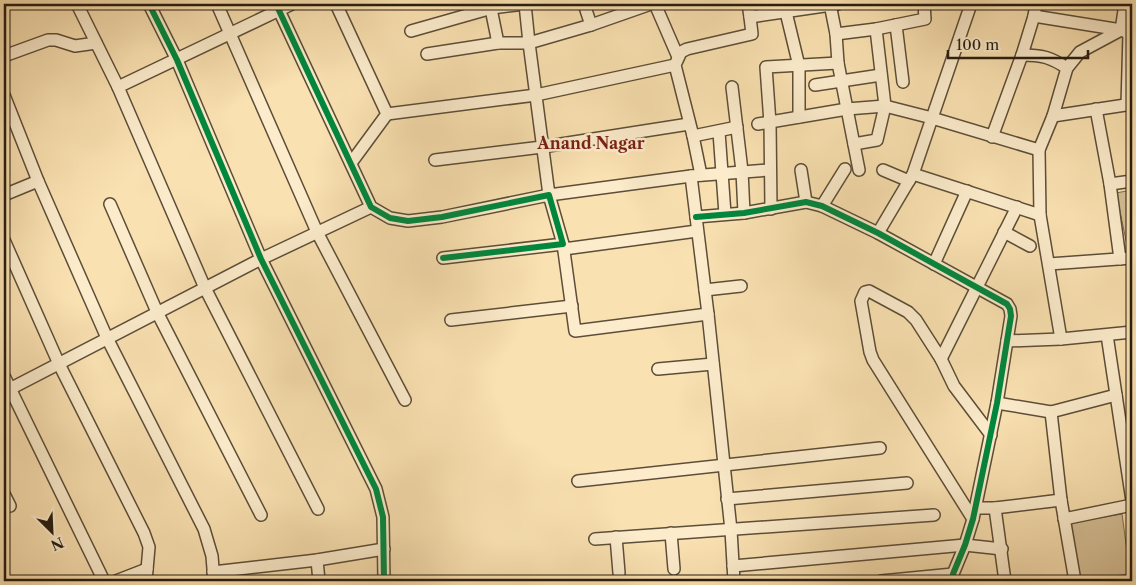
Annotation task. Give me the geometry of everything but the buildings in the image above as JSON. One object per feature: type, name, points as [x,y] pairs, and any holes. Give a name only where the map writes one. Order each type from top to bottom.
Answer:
[{"type":"street","points":[[77,4],[118,88],[205,288],[318,508]]},
{"type":"street","points":[[149,4],[176,60],[260,259],[376,489],[383,517],[384,581]]},
{"type":"street","points":[[216,4],[317,232],[405,400]]},
{"type":"street","points":[[118,88],[230,34],[278,7],[292,4]]},
{"type":"street","points":[[336,4],[387,114]]},
{"type":"street","points":[[411,31],[491,6],[525,4],[549,195],[564,246],[575,331],[708,314]]},
{"type":"street","points":[[584,4],[591,25]]},
{"type":"street","points":[[427,54],[498,43],[529,43],[591,25],[651,4]]},
{"type":"street","points":[[655,4],[677,61],[693,136],[697,231],[708,314],[731,530],[734,581]]},
{"type":"street","points":[[677,61],[681,52],[687,49],[752,34],[748,4]]},
{"type":"street","points":[[750,17],[784,8],[833,4],[838,63],[859,170]]},
{"type":"street","points":[[836,34],[876,29],[925,18],[924,4]]},
{"type":"street","points":[[878,233],[911,177],[971,4]]},
{"type":"street","points":[[992,137],[1022,55],[1036,4]]},
{"type":"street","points":[[1053,116],[1130,105],[1125,4]]},
{"type":"street","points":[[491,6],[498,43]]},
{"type":"street","points":[[278,7],[371,207],[390,218],[408,222],[549,195],[696,175],[769,170]]},
{"type":"street","points":[[784,8],[799,66],[799,117]]},
{"type":"street","points":[[1034,16],[1127,32]]},
{"type":"street","points":[[896,25],[903,82]]},
{"type":"street","points":[[854,144],[877,140],[885,106],[876,29]]},
{"type":"street","points":[[1061,339],[1040,215],[1039,150],[1053,116],[1067,68],[1080,52],[1127,32]]},
{"type":"street","points":[[4,56],[48,40],[56,40],[75,46],[96,43]]},
{"type":"street","points":[[1022,55],[1040,55],[1054,59],[1067,68]]},
{"type":"street","points":[[351,163],[387,114],[536,95],[677,61]]},
{"type":"street","points":[[771,209],[769,170],[770,123],[766,67],[838,63]]},
{"type":"street","points":[[815,85],[881,75]]},
{"type":"street","points":[[732,87],[738,127],[744,213]]},
{"type":"street","points":[[4,94],[38,181],[107,338],[204,529],[210,546],[214,577],[384,549]]},
{"type":"street","points":[[758,124],[847,109],[885,106],[1039,150]]},
{"type":"street","points":[[1096,109],[1110,184],[1120,259]]},
{"type":"street","points":[[4,126],[15,121]]},
{"type":"street","points":[[435,160],[542,147],[690,124]]},
{"type":"street","points":[[693,136],[738,127]]},
{"type":"street","points":[[719,132],[725,214]]},
{"type":"street","points":[[822,206],[845,169]]},
{"type":"street","points":[[801,170],[806,202]]},
{"type":"street","points":[[883,170],[967,191],[1040,215]]},
{"type":"street","points":[[4,195],[38,181]]},
{"type":"street","points":[[1110,184],[1132,181]]},
{"type":"street","points":[[934,264],[967,191]]},
{"type":"street","points":[[696,217],[744,213],[806,202],[822,206],[878,233],[1001,300],[1010,309],[1007,341],[991,435],[974,514],[954,578],[881,581]]},
{"type":"street","points":[[110,204],[157,312],[261,515]]},
{"type":"street","points":[[7,391],[260,259],[371,207]]},
{"type":"street","points":[[941,359],[1017,207]]},
{"type":"street","points":[[443,258],[697,231]]},
{"type":"street","points":[[1004,232],[1030,246]]},
{"type":"street","points":[[4,240],[59,364],[144,533],[149,547],[146,581]]},
{"type":"street","points":[[1049,264],[1132,258]]},
{"type":"street","points":[[705,290],[741,286]]},
{"type":"street","points":[[974,514],[873,360],[862,301],[863,294],[869,291],[908,312],[916,320],[941,359],[954,386],[991,435]]},
{"type":"street","points":[[451,320],[572,306]]},
{"type":"street","points":[[1007,341],[1061,339],[1132,332]]},
{"type":"street","points":[[1107,335],[1132,501]]},
{"type":"street","points":[[658,369],[713,364]]},
{"type":"street","points":[[4,376],[7,391],[104,581]]},
{"type":"street","points":[[997,403],[1052,412],[1116,395]]},
{"type":"street","points":[[1052,412],[1061,500],[1075,581]]},
{"type":"street","points":[[578,481],[880,448]]},
{"type":"street","points":[[727,499],[907,483]]},
{"type":"street","points":[[4,494],[10,506]]},
{"type":"street","points":[[974,514],[995,508],[1061,500]]},
{"type":"street","points":[[1064,519],[1132,505]]},
{"type":"street","points":[[995,508],[1005,581]]},
{"type":"street","points":[[595,539],[934,515]]},
{"type":"street","points":[[671,533],[674,569]]},
{"type":"street","points":[[616,537],[619,573]]},
{"type":"street","points":[[733,566],[965,545],[1002,549]]},
{"type":"street","points":[[317,560],[319,581]]},
{"type":"street","points":[[116,581],[147,569]]},
{"type":"shaded area","points":[[1132,190],[1132,245],[1127,245],[1116,193]]},
{"type":"shaded area","points":[[1122,514],[1130,574],[1078,580],[1070,523]]},
{"type":"cycle path","points":[[149,4],[177,60],[261,259],[376,489],[383,517],[384,581]]},
{"type":"cycle path","points":[[276,4],[371,207],[390,218],[408,221],[442,217],[549,195],[563,244],[443,258]]},
{"type":"cycle path","points":[[696,217],[744,213],[806,202],[822,206],[878,233],[1007,304],[1011,316],[997,403],[973,519],[953,574],[954,581]]},
{"type":"district","name":"Anand Nagar","points":[[591,143]]}]
